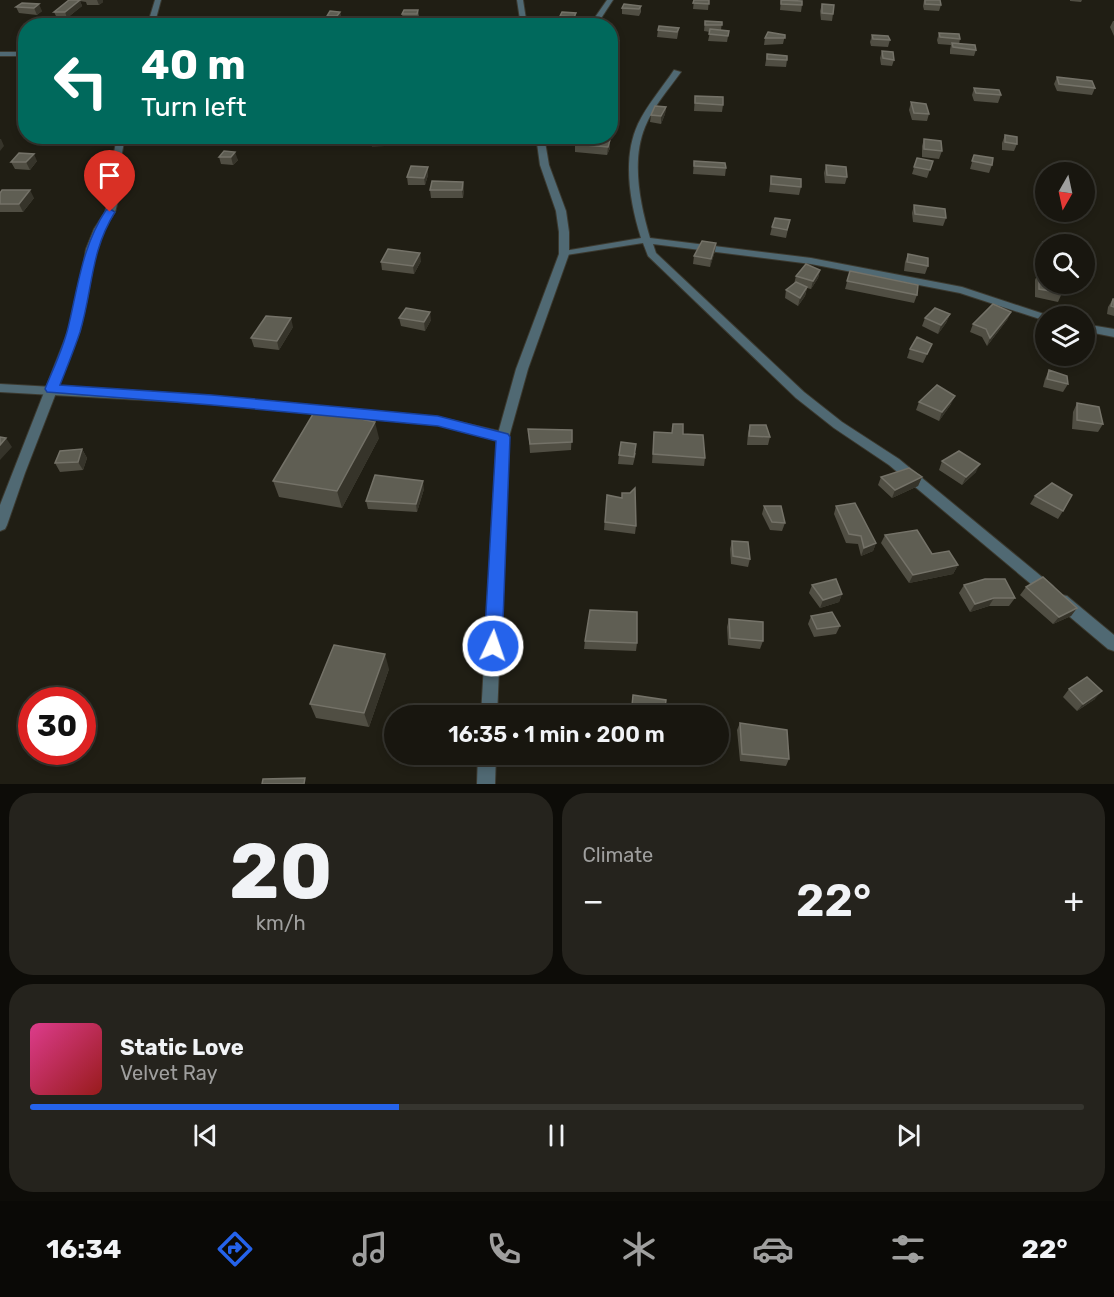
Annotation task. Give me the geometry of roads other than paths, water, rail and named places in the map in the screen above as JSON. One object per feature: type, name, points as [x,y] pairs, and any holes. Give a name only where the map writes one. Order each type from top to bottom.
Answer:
[{"type":"street","points":[[152,18],[158,0]]},
{"type":"street","points":[[520,0],[523,18]]},
{"type":"street","points":[[598,18],[610,0]]},
{"type":"street","points":[[0,54],[18,54]]},
{"type":"street","points":[[677,72],[640,128],[634,158],[638,213],[645,240],[652,254],[800,395],[837,425],[894,462],[1114,644]]},
{"type":"street","points":[[0,525],[74,331],[91,249],[99,229],[110,212],[113,201],[120,144]]},
{"type":"street","points":[[490,705],[503,437],[522,369],[564,254],[565,237],[561,210],[541,144]]},
{"type":"street","points":[[564,254],[645,240],[811,261],[962,290],[1035,314]]},
{"type":"street","points":[[1095,329],[1114,333]]},
{"type":"street","points":[[0,388],[52,389],[212,400],[438,421],[503,437]]},
{"type":"street","points":[[486,784],[487,765]]}]
